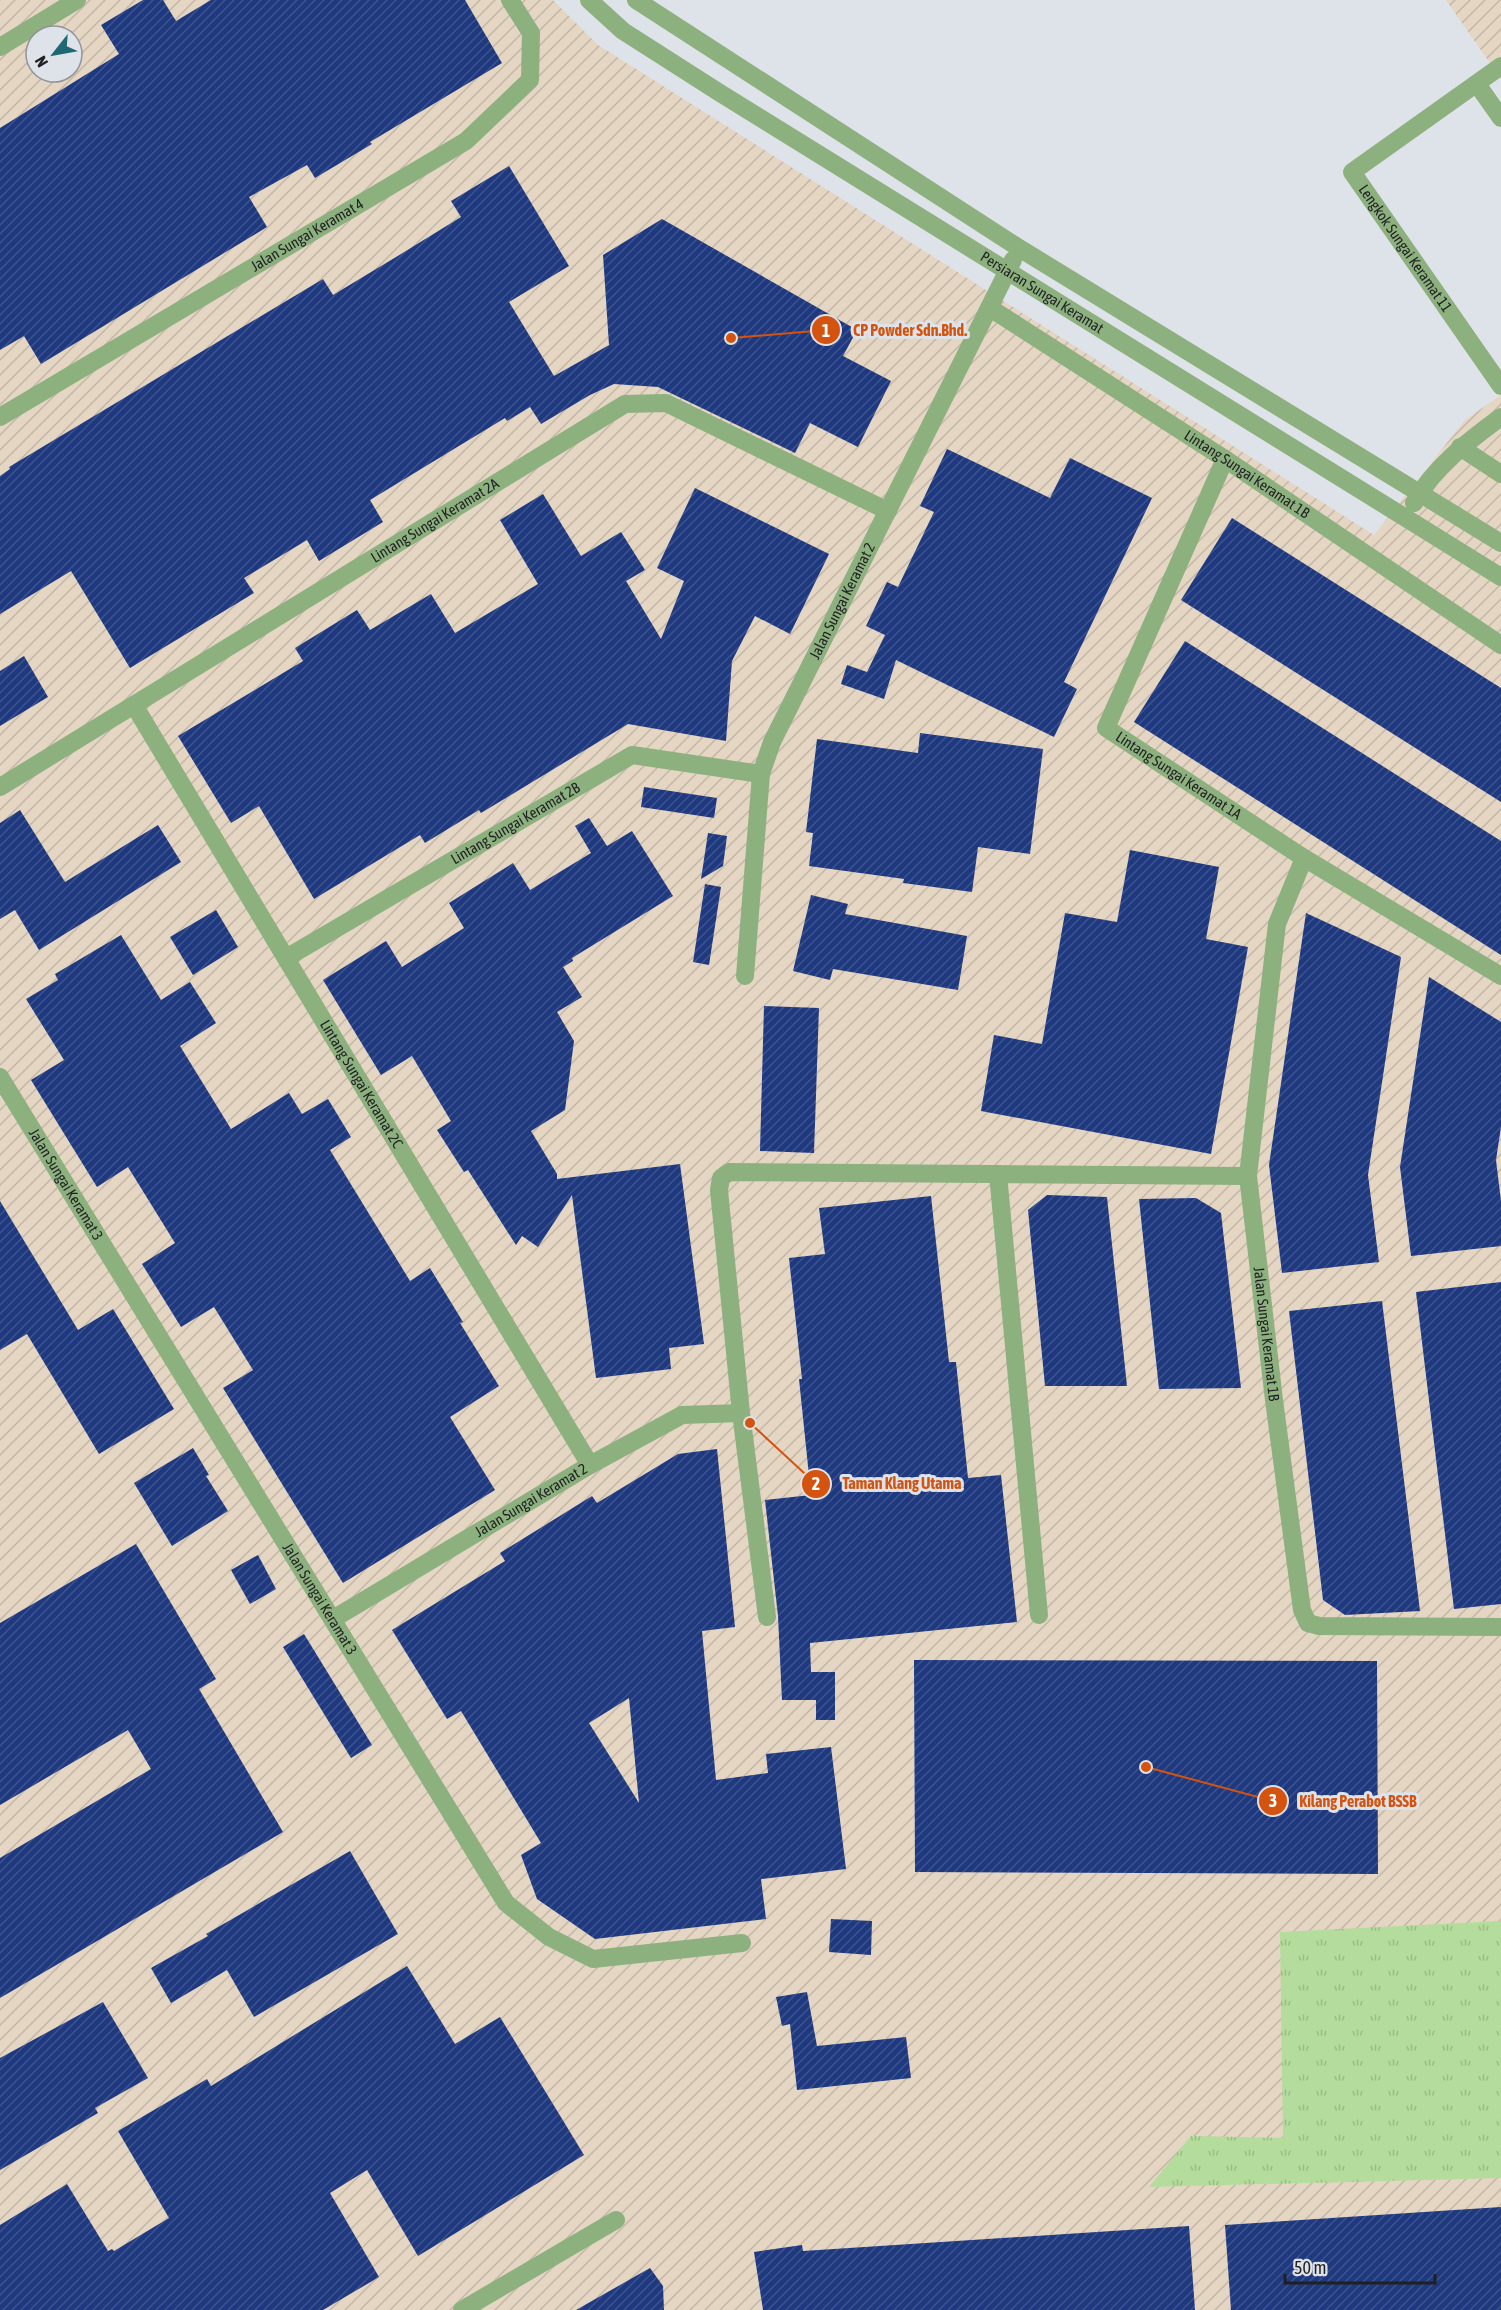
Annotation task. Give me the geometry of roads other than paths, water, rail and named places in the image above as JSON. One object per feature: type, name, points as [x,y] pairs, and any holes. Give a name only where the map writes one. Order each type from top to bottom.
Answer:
[{"type":"street","points":[[0,47],[77,0]]},
{"type":"street","name":"Jalan Sungai Keramat 4","points":[[0,417],[466,141],[530,80],[531,33],[510,0]]},
{"type":"street","name":"Persiaran Sungai Keramat","points":[[589,0],[623,31],[1501,577]]},
{"type":"street","name":"Persiaran Sungai Keramat","points":[[636,0],[1019,248],[1501,543]]},
{"type":"street","name":"Lengkok Sungai Keramat 11","points":[[1499,380],[1352,172],[1501,66]]},
{"type":"street","points":[[1477,84],[1501,118]]},
{"type":"street","name":"Jalan Sungai Keramat 2","points":[[745,976],[761,774],[772,742],[1019,248]]},
{"type":"street","name":"Lintang Sungai Keramat 1B","points":[[990,308],[1225,459],[1501,645]]},
{"type":"street","name":"Lintang Sungai Keramat 2A","points":[[0,787],[625,404],[666,403],[888,511]]},
{"type":"street","points":[[1406,518],[1419,494],[1460,447],[1501,417]]},
{"type":"street","points":[[1460,447],[1501,474]]},
{"type":"street","name":"Lintang Sungai Keramat 1A","points":[[1225,459],[1106,728],[1304,858],[1501,976]]},
{"type":"street","name":"Lintang Sungai Keramat 2C","points":[[134,705],[590,1465]]},
{"type":"street","name":"Lintang Sungai Keramat 2B","points":[[286,958],[632,755],[761,774]]},
{"type":"street","name":"Jalan Sungai Keramat 1B","points":[[1304,858],[1277,924],[1248,1176],[1274,1400],[1302,1610],[1308,1623],[1319,1626],[1501,1628]]},
{"type":"street","name":"Jalan Sungai Keramat 3","points":[[0,1077],[5,1098],[333,1619],[506,1903],[549,1937],[593,1959],[742,1942]]},
{"type":"street","points":[[767,1617],[741,1413],[718,1190],[721,1178],[729,1172],[1248,1176]]},
{"type":"street","points":[[998,1174],[1039,1615]]},
{"type":"street","name":"Jalan Sungai Keramat 2","points":[[333,1619],[590,1465],[682,1415],[741,1413]]},
{"type":"street","points":[[462,2310],[616,2220]]},
{"type":"place","name":"CP Powder Sdn.Bhd.","points":[[731,338]]},
{"type":"place","name":"Taman Klang Utama","points":[[750,1423]]},
{"type":"place","name":"Kilang Perabot BSSB","points":[[1146,1767]]}]
